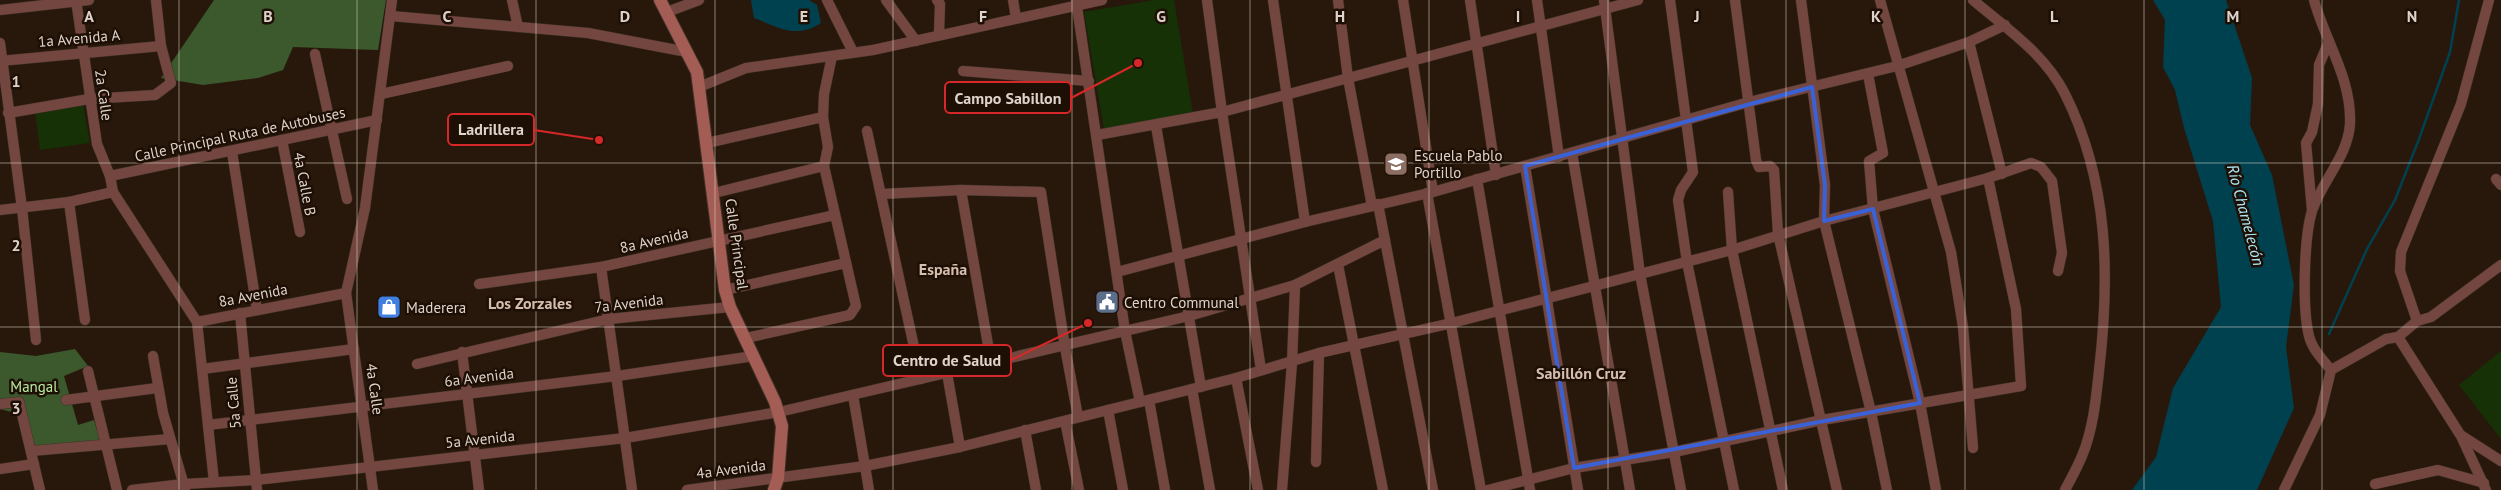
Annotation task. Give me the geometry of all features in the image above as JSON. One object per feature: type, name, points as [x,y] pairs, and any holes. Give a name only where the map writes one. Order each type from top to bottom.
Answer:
[{"type":"street","points":[[0,10],[89,0]]},
{"type":"street","points":[[8,113],[89,99],[155,95],[171,83],[160,46],[156,0]]},
{"type":"street","points":[[346,293],[364,208],[392,16],[392,0]]},
{"type":"street","points":[[512,0],[518,27]]},
{"type":"street","name":"Calle Principal","points":[[660,0],[697,72],[725,290],[730,307],[779,412],[782,440],[776,484]]},
{"type":"street","points":[[667,12],[699,0]]},
{"type":"street","points":[[827,0],[853,52]]},
{"type":"street","points":[[886,0],[916,41]]},
{"type":"street","points":[[1013,0],[1016,18]]},
{"type":"street","points":[[699,88],[746,68],[832,56],[916,41],[1076,3],[1102,0]]},
{"type":"street","points":[[1207,0],[1240,239],[1251,297],[1261,370]]},
{"type":"street","points":[[1273,0],[1305,222]]},
{"type":"street","points":[[1338,0],[1348,78],[1375,205],[1385,240],[1433,490]]},
{"type":"street","points":[[1403,0],[1430,192],[1481,490]]},
{"type":"street","points":[[1470,0],[1496,174]]},
{"type":"street","points":[[1537,0],[1559,157]]},
{"type":"street","points":[[1097,135],[1156,126],[1222,112],[1541,26],[1605,4],[1638,0]]},
{"type":"street","points":[[1670,0],[1693,172],[1678,195],[1687,262],[1734,490]]},
{"type":"street","points":[[1736,0],[1757,164],[1759,167],[1770,166],[1774,170],[1778,234],[1837,490]]},
{"type":"street","points":[[1801,0],[1825,185],[1824,221],[1871,412],[1887,490]]},
{"type":"street","points":[[1880,0],[1897,66],[1951,252],[1957,282],[1973,448]]},
{"type":"street","points":[[1973,0],[2005,25],[2043,61],[2064,94],[2089,156],[2104,226],[2107,276],[2103,335],[2094,409],[2083,455],[2065,490]]},
{"type":"street","points":[[2312,210],[2344,146],[2350,123],[2348,94],[2314,0]]},
{"type":"street","points":[[2417,321],[2400,271],[2401,252],[2461,104],[2489,0]]},
{"type":"street","name":"2a Calle","points":[[77,1],[89,99],[97,144],[110,176],[113,192]]},
{"type":"street","points":[[939,1],[939,34]]},
{"type":"street","points":[[1076,3],[1125,331],[1166,490]]},
{"type":"street","points":[[1605,4],[1640,274],[1681,490]]},
{"type":"street","points":[[392,16],[588,33],[687,52]]},
{"type":"street","points":[[1117,272],[1305,222],[1430,192],[1749,102],[1897,66],[1968,42],[2005,25]]},
{"type":"street","points":[[2329,41],[2319,65],[2318,104],[2312,132],[2306,144],[2312,210],[2306,242],[2306,315],[2309,337],[2316,352],[2331,370]]},
{"type":"street","points":[[0,42],[1,61],[22,208],[36,340]]},
{"type":"street","points":[[1968,42],[2002,174]]},
{"type":"street","name":"1a Avenida A","points":[[1,61],[160,46]]},
{"type":"street","points":[[315,54],[347,199]]},
{"type":"street","points":[[746,338],[850,315],[856,306],[824,166],[828,146],[823,117],[824,94],[832,56]]},
{"type":"street","points":[[381,94],[508,66]]},
{"type":"street","points":[[963,71],[1089,81]]},
{"type":"street","points":[[1868,74],[1883,147],[1882,156],[1869,161],[1873,209],[1920,403],[1936,490]]},
{"type":"street","points":[[707,143],[823,117]]},
{"type":"street","name":"Calle Principal Ruta de Autobuses","points":[[110,176],[232,152],[377,120]]},
{"type":"street","points":[[1156,126],[1189,316],[1210,490]]},
{"type":"street","points":[[867,131],[921,379]]},
{"type":"street","name":"4a Calle B","points":[[282,140],[300,232]]},
{"type":"street","points":[[232,152],[257,310]]},
{"type":"street","points":[[1572,153],[1630,490]]},
{"type":"street","name":"4a Avenida","points":[[687,490],[776,484],[960,447],[1236,378],[1319,354],[1452,323],[1687,262],[1732,250],[1778,234],[1933,191],[1988,178],[2031,164],[2041,167],[2048,174],[2055,194],[2062,253],[2058,271]]},
{"type":"street","points":[[714,193],[824,166]]},
{"type":"street","points":[[1525,166],[1578,490]]},
{"type":"street","points":[[1488,490],[1529,485],[1574,468],[1624,462],[1822,420],[2021,386],[2016,309],[1988,178]]},
{"type":"street","points":[[1477,179],[1501,310],[1529,485]]},
{"type":"street","points":[[882,194],[961,190],[1041,192],[1078,417]]},
{"type":"street","points":[[961,190],[992,362]]},
{"type":"street","points":[[0,210],[69,202],[113,192],[196,322]]},
{"type":"street","points":[[1728,192],[1732,250],[1783,490]]},
{"type":"street","points":[[69,202],[85,320]]},
{"type":"street","name":"8a Avenida","points":[[478,284],[601,267],[835,215]]},
{"type":"street","name":"5a Avenida","points":[[132,490],[185,487],[214,482],[256,485],[370,466],[625,438],[779,412],[1189,316],[1295,285],[1385,240]]},
{"type":"street","points":[[725,290],[846,263]]},
{"type":"street","points":[[1338,264],[1383,490]]},
{"type":"street","points":[[2284,490],[2320,415],[2331,370],[2386,340],[2398,338],[2417,321],[2431,317],[2501,265]]},
{"type":"street","points":[[601,267],[632,490]]},
{"type":"street","points":[[1282,490],[1292,363],[1295,285]]},
{"type":"street","name":"8a Avenida","points":[[196,322],[346,293]]},
{"type":"street","name":"4a Calle","points":[[346,293],[374,490]]},
{"type":"street","name":"7a Avenida","points":[[416,364],[609,319],[730,307]]},
{"type":"street","name":"5a Calle","points":[[240,313],[256,485]]},
{"type":"street","name":"5a Calle","points":[[196,322],[214,482]]},
{"type":"street","points":[[2398,338],[2461,436],[2485,486]]},
{"type":"street","points":[[202,369],[354,349]]},
{"type":"street","points":[[462,352],[478,490]]},
{"type":"street","points":[[1316,462],[1319,354]]},
{"type":"street","points":[[153,356],[157,388],[185,487]]},
{"type":"street","name":"6a Avenida","points":[[208,424],[617,376],[754,356]]},
{"type":"street","points":[[88,371],[117,490]]},
{"type":"street","points":[[947,373],[960,447]]},
{"type":"street","points":[[1236,378],[1258,490]]},
{"type":"street","points":[[66,400],[157,388]]},
{"type":"street","points":[[853,395],[869,490]]},
{"type":"street","points":[[0,404],[19,402],[40,490]]},
{"type":"street","points":[[1108,410],[1123,490]]},
{"type":"street","points":[[1065,421],[1079,490]]},
{"type":"street","points":[[1025,430],[1036,490]]},
{"type":"street","points":[[2461,436],[2501,461]]},
{"type":"street","points":[[31,451],[170,439]]},
{"type":"street","points":[[0,469],[34,464]]},
{"type":"street","points":[[2375,484],[2438,470],[2485,486]]},
{"type":"highlighted area","points":[[1812,87],[1825,185],[1824,221],[1873,209],[1920,403],[1574,468],[1525,166]]},
{"type":"green space","points":[[214,0],[386,0],[378,50],[293,47],[283,70],[258,78],[203,85],[161,78]]},
{"type":"green space","points":[[1154,0],[1174,0],[1193,114],[1104,129],[1084,12]]},
{"type":"green space","points":[[83,104],[90,143],[40,150],[35,112]]},
{"type":"green space","name":"Mangal","points":[[75,349],[88,366],[64,376],[78,425],[94,420],[101,442],[34,447],[23,415],[0,409],[0,352],[36,356]]},
{"type":"green space","points":[[2501,351],[2501,439],[2459,385]]},
{"type":"water","points":[[751,0],[809,0],[817,5],[821,23],[812,28],[796,31],[780,28],[754,18]]},
{"type":"water","name":"Río Chamelecón","points":[[2153,0],[2226,0],[2252,78],[2250,125],[2272,175],[2294,285],[2286,347],[2294,408],[2257,490],[2132,490],[2156,457],[2173,388],[2221,307],[2213,221],[2184,128],[2175,90],[2163,67],[2165,20]]},
{"type":"waterway","points":[[2329,334],[2367,249],[2395,200],[2419,139],[2450,52],[2459,0]]},
{"type":"place","name":"Campo Sabillon","points":[[1138,63]]},
{"type":"place","name":"Ladrillera","points":[[599,140]]},
{"type":"place","name":"Escuela Pablo Portillo","points":[[1396,164]]},
{"type":"place","name":"Centro Communal","points":[[1107,302]]},
{"type":"place","name":"Maderera","points":[[389,307]]},
{"type":"place","name":"Centro de Salud","points":[[1088,323]]},
{"type":"district","name":"España","points":[[943,269]]},
{"type":"district","name":"Los Zorzales","points":[[530,303]]},
{"type":"district","name":"Sabillón Cruz","points":[[1581,373]]}]
